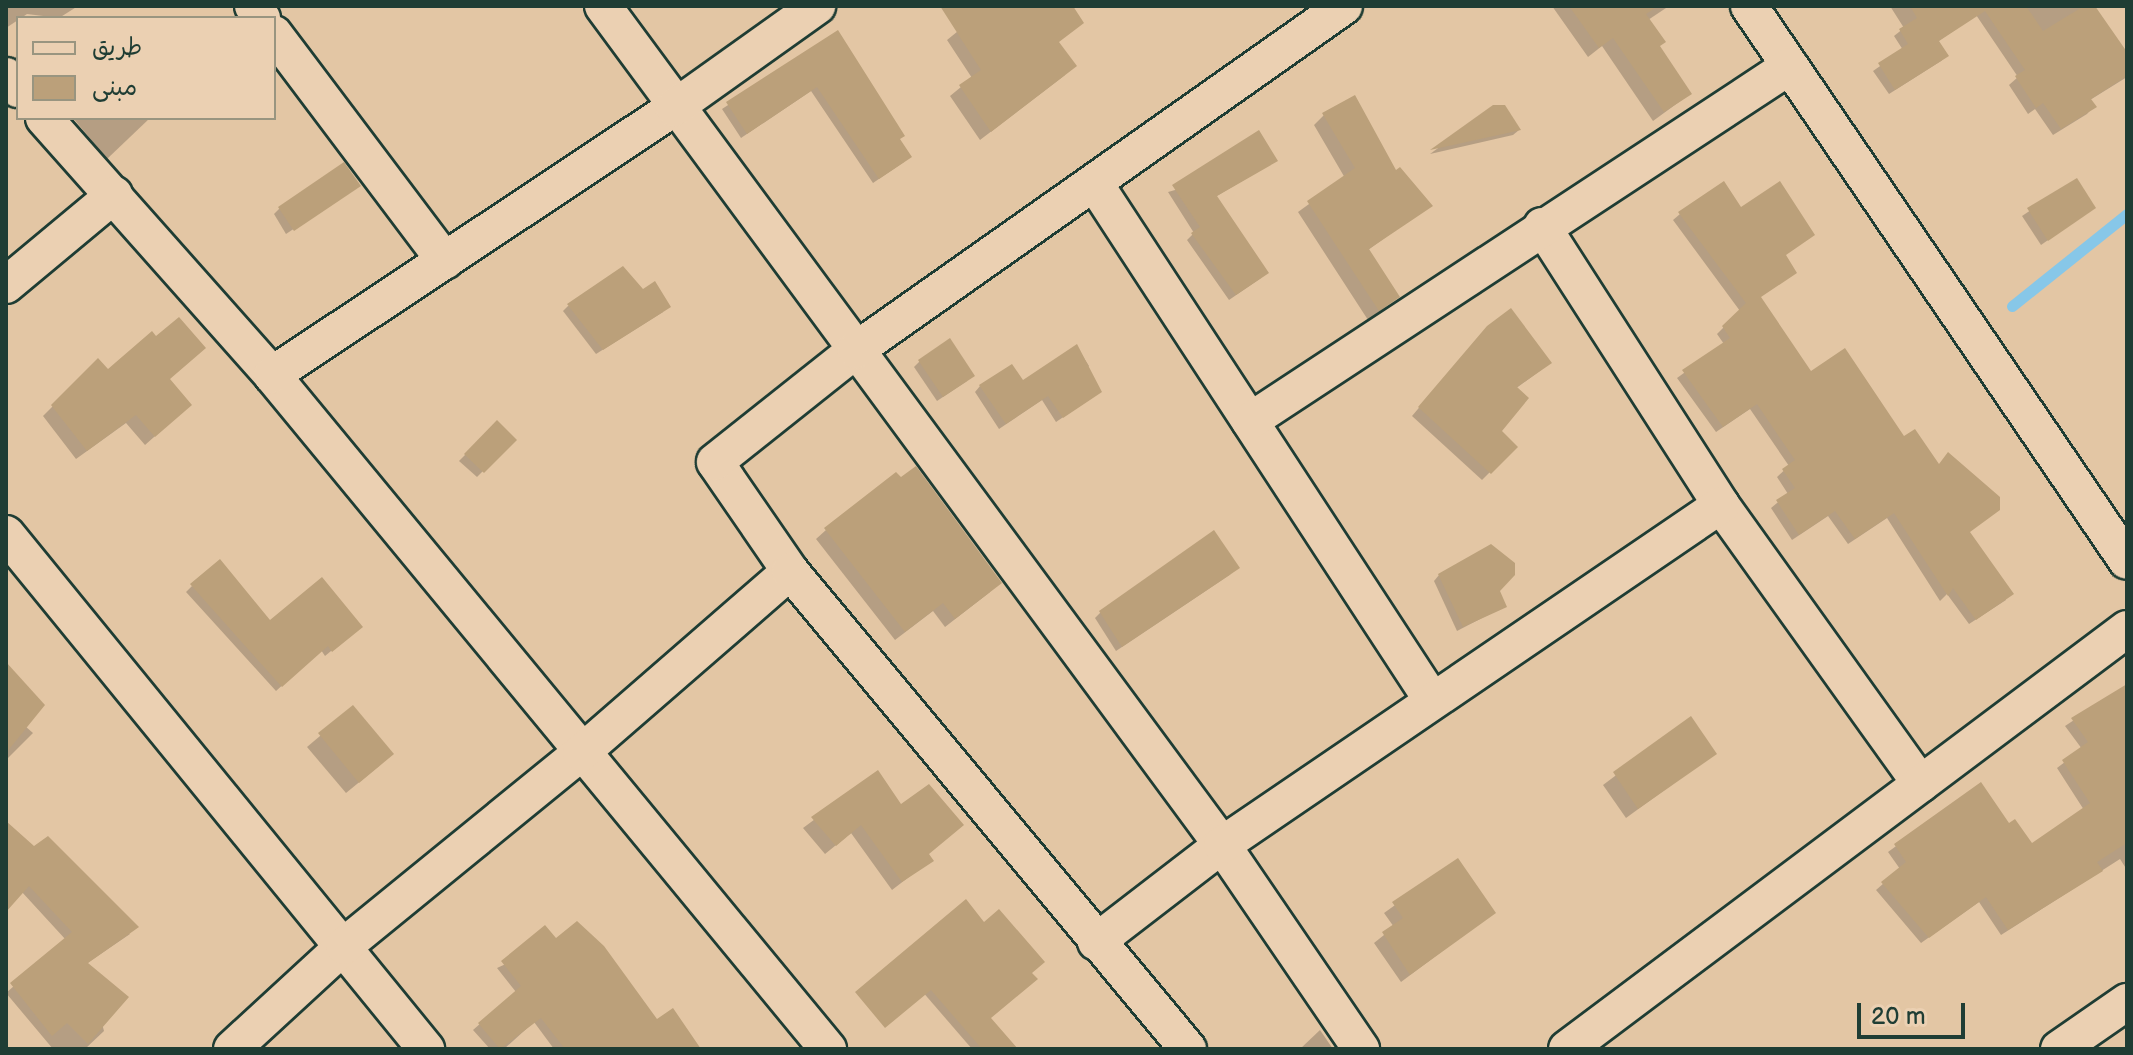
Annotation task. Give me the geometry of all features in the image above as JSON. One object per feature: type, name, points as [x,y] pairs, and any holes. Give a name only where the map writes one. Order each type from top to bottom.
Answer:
[{"type":"street","points":[[603,6],[674,108],[1222,845],[1361,1049]]},
{"type":"street","points":[[272,375],[674,108],[817,6]]},
{"type":"street","points":[[1188,1049],[790,571],[715,462],[856,350],[1344,6]]},
{"type":"street","points":[[1749,6],[2127,561]]},
{"type":"street","points":[[276,37],[445,261]]},
{"type":"street","points":[[1250,421],[1542,226],[1790,66]]},
{"type":"street","points":[[46,120],[272,375],[828,1049]]},
{"type":"street","points":[[1095,184],[1432,700]]},
{"type":"street","points":[[6,285],[114,195]]},
{"type":"street","points":[[1542,226],[1721,505],[1921,784]]},
{"type":"street","points":[[1096,942],[1222,845],[1721,505]]},
{"type":"street","points":[[6,534],[426,1049]]},
{"type":"street","points":[[232,1049],[344,946],[581,753],[790,571]]},
{"type":"street","points":[[1567,1049],[2127,629]]},
{"type":"street","points":[[2083,1042],[2127,1002]]},
{"type":"building","points":[[940,6],[1073,6],[1084,23],[1059,42],[1077,66],[991,132],[959,85],[981,70]]},
{"type":"building","points":[[1569,6],[1658,6],[1646,14],[1666,42],[1660,46],[1692,94],[1664,112],[1613,38],[1599,48]]},
{"type":"building","points":[[1910,6],[2026,6],[2043,31],[2084,6],[2095,6],[2127,52],[2127,76],[2091,99],[2097,107],[2061,129],[2043,103],[2036,108],[2015,76],[2025,70],[1985,11],[1939,41],[1949,56],[1895,90],[1878,63],[1908,44],[1899,29],[1917,18]]},
{"type":"building","points":[[838,30],[905,136],[900,139],[912,157],[879,179],[817,87],[747,134],[726,102]]},
{"type":"building","points":[[1355,95],[1396,170],[1400,167],[1433,206],[1369,249],[1400,297],[1379,311],[1307,201],[1355,168],[1322,113]]},
{"type":"building","points":[[1493,105],[1505,105],[1521,130],[1430,150]]},
{"type":"building","points":[[1259,130],[1278,161],[1217,196],[1269,273],[1236,295],[1191,233],[1200,227],[1172,185]]},
{"type":"building","points":[[344,162],[361,186],[294,231],[278,207]]},
{"type":"building","points":[[2077,178],[2096,208],[2048,241],[2027,208]]},
{"type":"building","points":[[1724,181],[1741,207],[1780,181],[1815,235],[1786,255],[1797,273],[1761,297],[1811,371],[1845,348],[1904,436],[1915,429],[1939,464],[1948,452],[2000,497],[2000,510],[1970,532],[2014,594],[1976,620],[1953,588],[1948,596],[1894,513],[1855,539],[1835,511],[1799,535],[1776,500],[1795,488],[1782,469],[1795,460],[1757,404],[1723,427],[1682,370],[1730,338],[1722,326],[1746,303],[1678,212]]},
{"type":"building","points":[[623,266],[643,289],[655,281],[671,307],[603,350],[567,304]]},
{"type":"building","points":[[1511,308],[1552,363],[1517,387],[1529,398],[1502,431],[1518,447],[1491,474],[1418,407],[1487,326]]},
{"type":"building","points":[[179,317],[206,348],[170,379],[192,405],[155,437],[136,415],[87,451],[51,405],[98,358],[108,369],[152,331],[156,336]]},
{"type":"building","points":[[950,338],[975,376],[943,397],[918,360]]},
{"type":"building","points":[[1077,344],[1102,392],[1063,418],[1048,396],[1006,424],[979,385],[1012,364],[1023,380]]},
{"type":"building","points":[[497,420],[517,440],[484,473],[464,454]]},
{"type":"building","points":[[916,466],[1002,583],[955,619],[943,603],[905,632],[824,528],[896,472],[901,477]]},
{"type":"building","points":[[1214,530],[1240,568],[1122,647],[1099,611]]},
{"type":"building","points":[[1491,544],[1515,563],[1515,575],[1500,591],[1507,607],[1463,627],[1438,574]]},
{"type":"building","points":[[220,559],[270,620],[322,577],[363,627],[332,652],[328,646],[282,687],[190,584]]},
{"type":"building","points":[[6,662],[45,705],[6,753]]},
{"type":"building","points":[[2127,684],[2127,843],[2097,862],[2103,871],[2008,930],[1986,897],[1929,938],[1881,882],[1906,862],[1894,844],[1981,782],[2009,823],[2015,819],[2032,843],[2090,803],[2062,760],[2088,742],[2071,718]]},
{"type":"building","points":[[353,705],[394,754],[359,783],[318,733]]},
{"type":"building","points":[[1691,716],[1717,754],[1638,809],[1613,772]]},
{"type":"building","points":[[878,770],[901,804],[929,784],[964,825],[929,854],[934,861],[902,882],[861,825],[836,846],[811,817]]},
{"type":"building","points":[[6,821],[34,846],[48,836],[139,927],[88,963],[129,997],[88,1044],[67,1023],[52,1036],[10,983],[72,932],[29,886],[6,912]]},
{"type":"building","points":[[1458,858],[1496,913],[1410,975],[1382,932],[1403,918],[1392,902]]},
{"type":"building","points":[[966,899],[984,922],[999,909],[1045,962],[1032,973],[1038,979],[991,1018],[1018,1049],[982,1049],[931,990],[885,1028],[855,992]]},
{"type":"building","points":[[577,921],[604,946],[657,1019],[673,1008],[701,1049],[565,1049],[541,1018],[500,1049],[478,1023],[521,986],[501,961],[545,925],[556,938]]},
{"type":"waterway","points":[[2012,306],[2127,214]]}]
